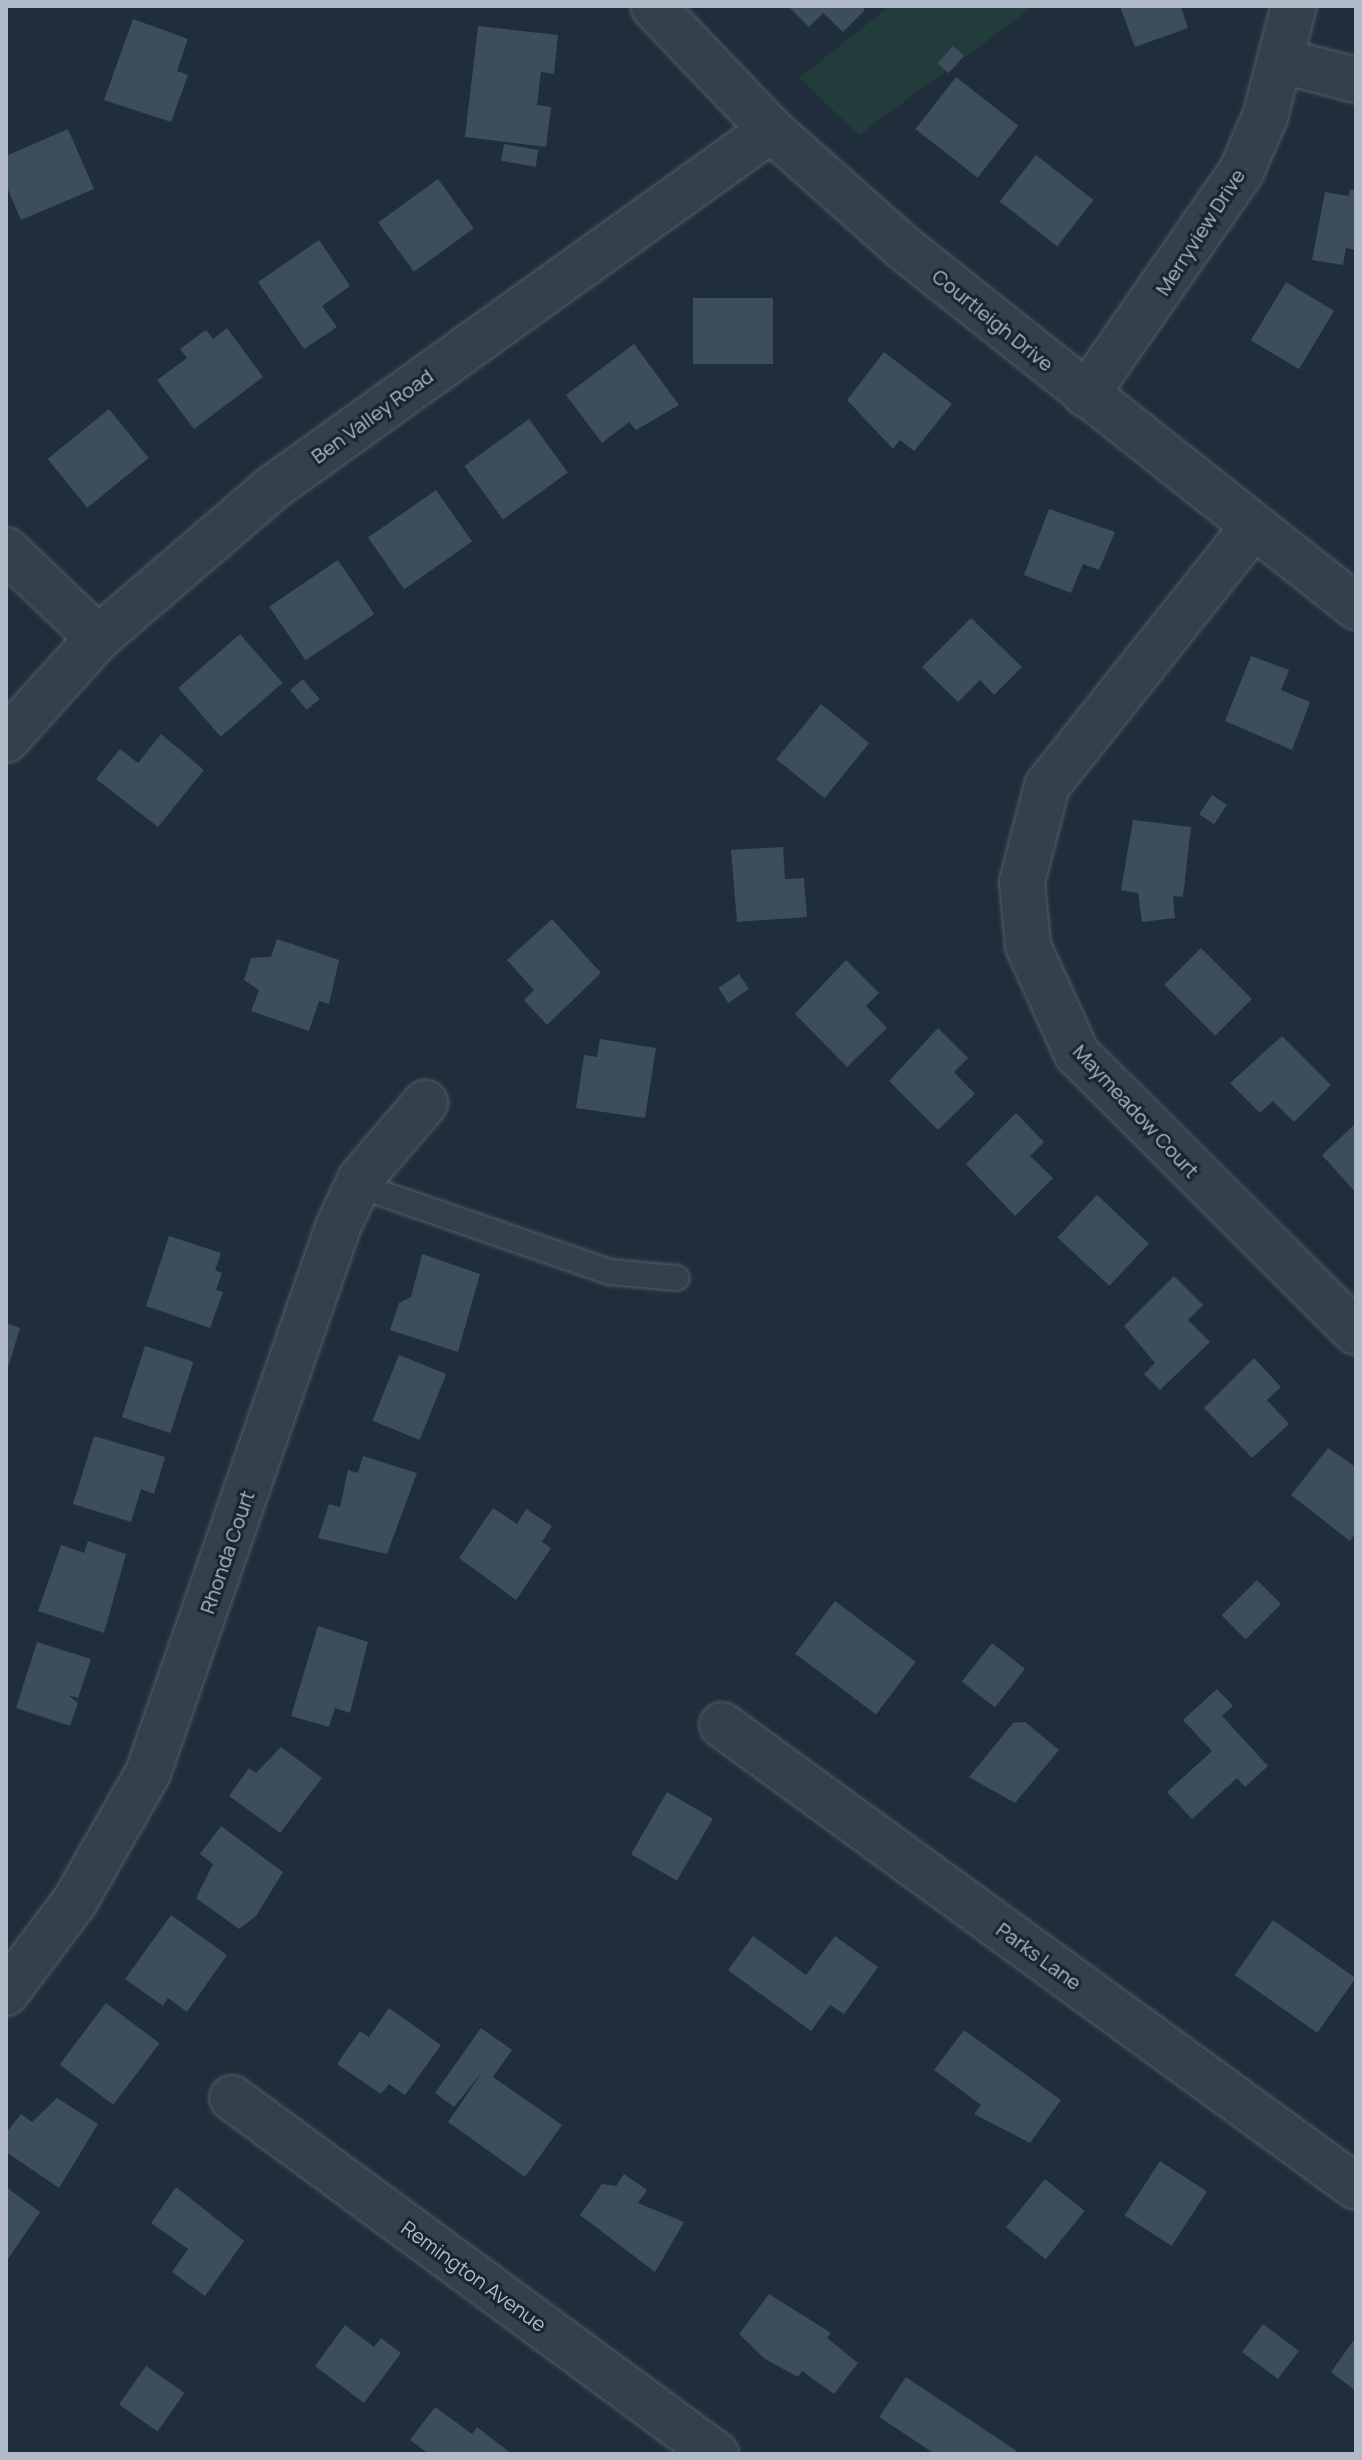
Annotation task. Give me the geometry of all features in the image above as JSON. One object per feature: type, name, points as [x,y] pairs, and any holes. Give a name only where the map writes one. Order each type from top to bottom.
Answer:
[{"type":"street","name":"Courtleigh Drive","points":[[653,6],[771,130],[1086,395],[1356,607]]},
{"type":"street","name":"Merryview Drive","points":[[1086,395],[1241,172],[1283,61],[1294,6]]},
{"type":"street","points":[[1283,61],[1356,80]]},
{"type":"street","name":"Ben Valley Road","points":[[6,740],[98,638],[275,486],[771,130]]},
{"type":"street","name":"Maymeadow Court","points":[[1253,527],[1047,786],[1022,882],[1028,946],[1077,1054],[1356,1332]]},
{"type":"street","points":[[6,550],[98,638]]},
{"type":"street","name":"Rhonda Court","points":[[6,1993],[75,1901],[148,1773],[357,1185],[425,1103]]},
{"type":"street","name":"Parks Lane","points":[[722,1725],[1356,2187]]},
{"type":"street","name":"Remington Avenue","points":[[232,2098],[716,2454]]},
{"type":"lane","points":[[357,1185],[609,1272],[677,1278]]},
{"type":"green space","points":[[890,6],[1034,6],[859,135],[799,78]]},
{"type":"building","points":[[788,6],[862,6],[865,10],[843,32],[823,13],[809,27]]},
{"type":"building","points":[[1120,6],[1181,6],[1188,28],[1135,47]]},
{"type":"building","points":[[133,19],[188,39],[177,71],[188,75],[171,122],[104,100]]},
{"type":"building","points":[[478,26],[558,35],[554,74],[541,72],[537,105],[551,107],[546,147],[465,137]]},
{"type":"building","points":[[953,46],[964,56],[949,73],[938,63]]},
{"type":"building","points":[[956,77],[1018,126],[978,178],[915,129]]},
{"type":"building","points":[[68,129],[94,189],[21,220],[6,185],[6,156]]},
{"type":"building","points":[[504,144],[538,150],[536,167],[501,161]]},
{"type":"building","points":[[1036,155],[1094,200],[1057,246],[1000,201]]},
{"type":"building","points":[[438,179],[474,228],[414,272],[378,222]]},
{"type":"building","points":[[1350,189],[1356,191],[1356,250],[1346,248],[1343,265],[1312,260],[1325,192],[1349,196]]},
{"type":"building","points":[[319,240],[350,286],[322,306],[337,327],[304,349],[258,282]]},
{"type":"building","points":[[1286,282],[1334,311],[1299,369],[1251,340]]},
{"type":"building","points":[[693,298],[773,298],[773,364],[693,364]]},
{"type":"building","points":[[227,328],[263,377],[194,429],[157,380],[187,358],[180,349],[206,330],[213,339]]},
{"type":"building","points":[[634,344],[679,405],[636,430],[629,422],[602,443],[566,395]]},
{"type":"building","points":[[884,352],[952,404],[914,451],[900,440],[893,449],[847,400]]},
{"type":"building","points":[[109,409],[149,458],[87,508],[48,459]]},
{"type":"building","points":[[529,419],[568,472],[503,519],[464,466]]},
{"type":"building","points":[[436,490],[472,542],[404,589],[368,538]]},
{"type":"building","points":[[1049,509],[1115,532],[1099,570],[1083,564],[1071,593],[1024,575]]},
{"type":"building","points":[[338,560],[374,614],[306,660],[269,606]]},
{"type":"building","points":[[971,618],[1022,667],[994,695],[980,680],[958,702],[922,667]]},
{"type":"building","points":[[240,634],[283,683],[221,737],[178,688]]},
{"type":"building","points":[[1251,656],[1289,670],[1281,690],[1310,702],[1292,750],[1225,721]]},
{"type":"building","points":[[303,679],[320,699],[307,710],[290,690]]},
{"type":"building","points":[[821,704],[869,743],[825,798],[776,759]]},
{"type":"building","points":[[161,734],[204,770],[158,827],[96,779],[120,749],[138,763]]},
{"type":"building","points":[[1212,795],[1227,805],[1214,824],[1199,814]]},
{"type":"building","points":[[1133,820],[1191,827],[1183,897],[1173,896],[1175,918],[1142,922],[1138,893],[1121,890]]},
{"type":"building","points":[[783,847],[785,879],[804,878],[807,917],[737,922],[731,850]]},
{"type":"building","points":[[552,919],[601,973],[547,1025],[524,1000],[534,990],[507,960]]},
{"type":"building","points":[[277,939],[339,960],[329,1004],[319,1001],[309,1031],[251,1011],[259,990],[244,980],[251,958],[271,957]]},
{"type":"building","points":[[1201,948],[1252,999],[1215,1036],[1164,985]]},
{"type":"building","points":[[846,960],[879,993],[866,1006],[887,1028],[847,1067],[795,1014]]},
{"type":"building","points":[[739,974],[749,989],[728,1003],[718,988]]},
{"type":"building","points":[[938,1028],[968,1058],[954,1072],[975,1094],[938,1130],[889,1081]]},
{"type":"building","points":[[1282,1036],[1331,1085],[1294,1122],[1273,1101],[1260,1113],[1230,1083]]},
{"type":"building","points":[[600,1039],[656,1048],[645,1118],[576,1108],[584,1055],[597,1057]]},
{"type":"building","points":[[1016,1113],[1044,1142],[1030,1156],[1053,1178],[1015,1216],[966,1164]]},
{"type":"building","points":[[1356,1123],[1356,1193],[1322,1155]]},
{"type":"building","points":[[1097,1195],[1149,1243],[1109,1286],[1057,1237]]},
{"type":"building","points":[[169,1236],[221,1253],[215,1270],[222,1273],[216,1290],[223,1292],[210,1328],[146,1306]]},
{"type":"building","points":[[422,1254],[480,1274],[458,1352],[390,1330],[399,1303],[411,1297]]},
{"type":"building","points":[[1174,1276],[1203,1305],[1188,1320],[1210,1342],[1160,1390],[1144,1374],[1155,1363],[1124,1326]]},
{"type":"building","points":[[6,1323],[20,1328],[7,1371],[6,1371]]},
{"type":"building","points":[[145,1346],[194,1362],[170,1433],[122,1417]]},
{"type":"building","points":[[399,1355],[446,1374],[420,1440],[372,1421]]},
{"type":"building","points":[[1254,1358],[1281,1387],[1267,1400],[1289,1424],[1252,1458],[1204,1408]]},
{"type":"building","points":[[94,1436],[165,1457],[154,1494],[141,1489],[131,1522],[73,1504]]},
{"type":"building","points":[[1328,1448],[1356,1467],[1356,1532],[1350,1541],[1291,1495]]},
{"type":"building","points":[[363,1456],[417,1473],[387,1554],[318,1538],[329,1504],[340,1507],[348,1470],[358,1473]]},
{"type":"building","points":[[493,1508],[517,1524],[526,1509],[552,1526],[542,1542],[551,1548],[516,1600],[459,1558]]},
{"type":"building","points":[[88,1541],[126,1554],[104,1633],[38,1611],[61,1545],[84,1553]]},
{"type":"building","points":[[1257,1580],[1281,1604],[1246,1639],[1222,1615]]},
{"type":"building","points":[[835,1601],[916,1662],[876,1714],[795,1654]]},
{"type":"building","points":[[318,1626],[368,1642],[350,1713],[335,1708],[329,1727],[291,1716]]},
{"type":"building","points":[[37,1642],[91,1659],[78,1698],[68,1695],[78,1703],[70,1726],[16,1708]]},
{"type":"building","points":[[992,1643],[1025,1669],[995,1707],[962,1682]]},
{"type":"building","points":[[1217,1689],[1233,1706],[1222,1716],[1268,1766],[1245,1787],[1237,1778],[1192,1819],[1167,1792],[1212,1751],[1183,1720]]},
{"type":"building","points":[[1025,1722],[1059,1750],[1015,1803],[969,1777],[1013,1723]]},
{"type":"building","points":[[281,1747],[322,1778],[280,1833],[229,1796],[249,1768],[256,1773]]},
{"type":"building","points":[[667,1792],[713,1818],[677,1881],[631,1854]]},
{"type":"building","points":[[221,1826],[283,1872],[256,1916],[239,1929],[196,1898],[213,1864],[200,1854]]},
{"type":"building","points":[[171,1915],[227,1955],[187,2012],[168,1998],[163,2006],[125,1979]]},
{"type":"building","points":[[1273,1920],[1356,1978],[1317,2033],[1235,1975]]},
{"type":"building","points":[[753,1936],[806,1975],[835,1936],[878,1967],[844,2014],[830,2005],[811,2031],[728,1970]]},
{"type":"building","points":[[106,2003],[160,2043],[113,2105],[60,2064]]},
{"type":"building","points":[[389,2008],[441,2045],[405,2095],[389,2084],[381,2094],[337,2064],[360,2031],[369,2037]]},
{"type":"building","points":[[481,2028],[512,2050],[493,2077],[562,2125],[525,2177],[448,2122],[483,2071],[454,2107],[435,2093]]},
{"type":"building","points":[[964,2030],[1061,2100],[1030,2143],[974,2114],[981,2105],[934,2070]]},
{"type":"building","points":[[57,2098],[98,2124],[59,2188],[6,2152],[6,2133],[21,2114],[32,2122]]},
{"type":"building","points":[[1160,2161],[1207,2191],[1172,2246],[1125,2216]]},
{"type":"building","points":[[624,2174],[647,2190],[638,2203],[684,2222],[655,2272],[580,2215],[602,2184],[616,2186]]},
{"type":"building","points":[[1045,2179],[1085,2211],[1046,2259],[1006,2227]]},
{"type":"building","points":[[6,2187],[40,2212],[6,2262]]},
{"type":"building","points":[[176,2187],[244,2241],[205,2296],[172,2272],[188,2249],[151,2223]]},
{"type":"building","points":[[769,2294],[831,2333],[827,2338],[858,2363],[834,2394],[802,2371],[798,2377],[765,2359],[739,2334]]},
{"type":"building","points":[[1263,2324],[1299,2351],[1278,2379],[1242,2352]]},
{"type":"building","points":[[345,2325],[374,2347],[381,2338],[401,2353],[364,2403],[315,2366]]},
{"type":"building","points":[[1356,2337],[1356,2391],[1331,2372]]},
{"type":"building","points":[[146,2366],[185,2393],[158,2431],[119,2405]]},
{"type":"building","points":[[906,2377],[1017,2451],[1015,2454],[935,2454],[879,2417]]},
{"type":"building","points":[[435,2407],[472,2434],[477,2427],[512,2454],[429,2454],[410,2440]]}]
